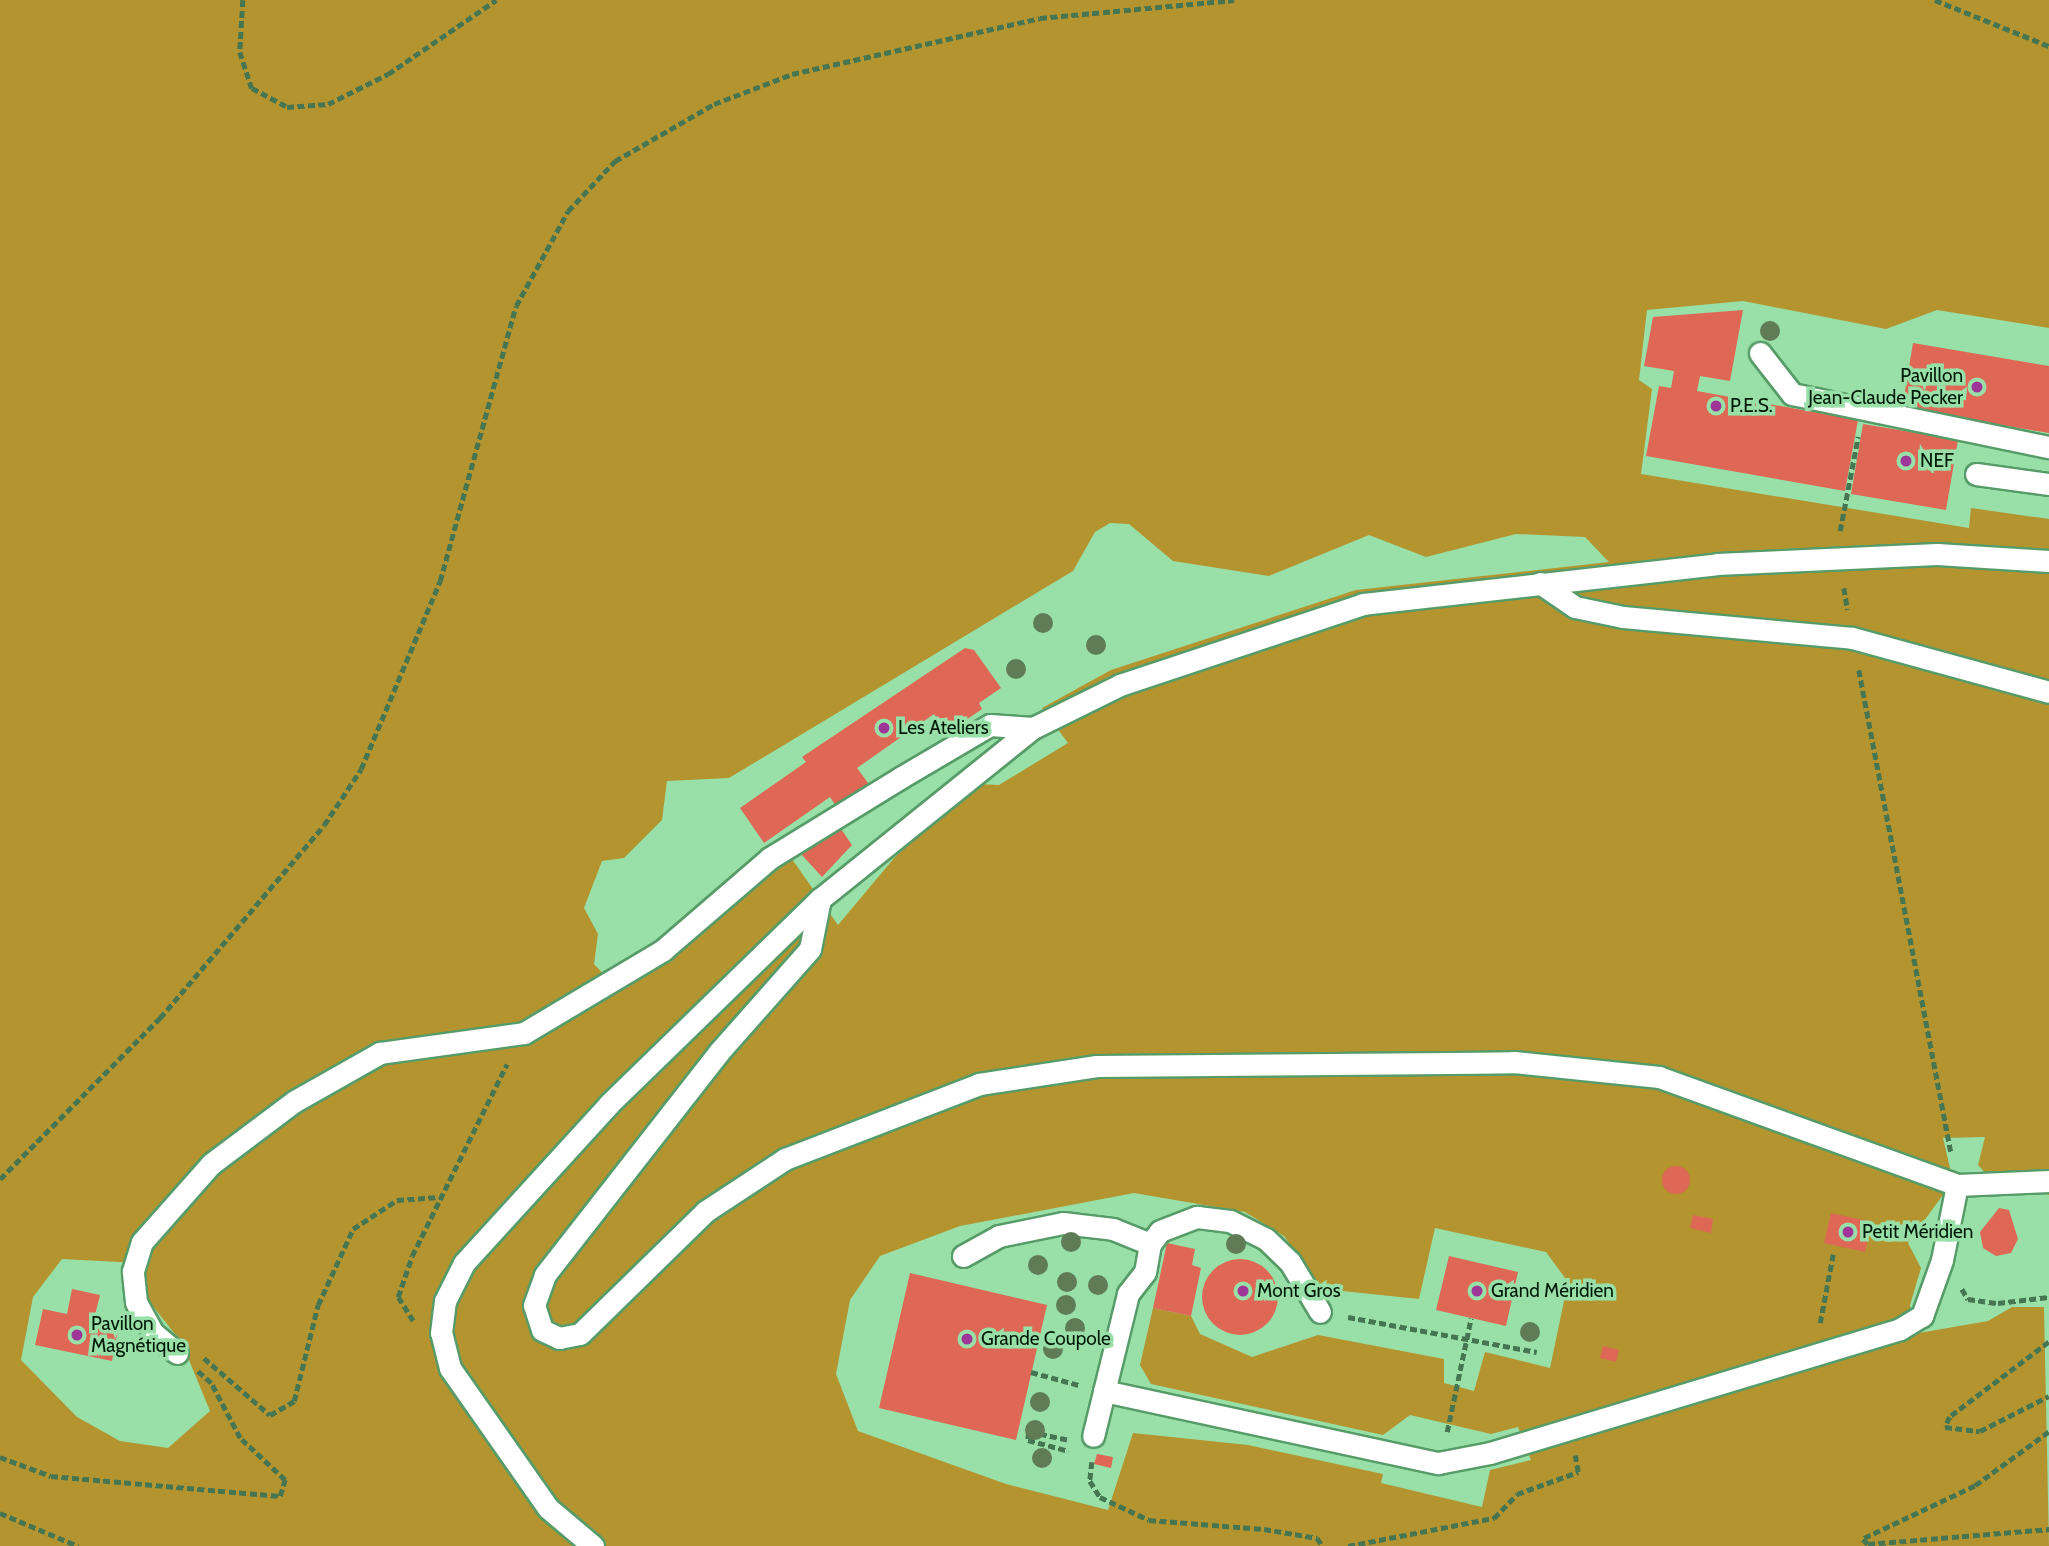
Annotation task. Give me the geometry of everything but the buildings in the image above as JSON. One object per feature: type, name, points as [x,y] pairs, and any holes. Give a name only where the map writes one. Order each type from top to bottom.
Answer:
[{"type":"lane","points":[[1760,353],[1793,394],[2049,447]]},
{"type":"lane","points":[[1976,474],[2049,484]]},
{"type":"lane","points":[[593,1546],[548,1508],[475,1411],[450,1368],[441,1332],[445,1301],[464,1263],[609,1104],[820,899],[1032,728],[1120,685],[1363,604],[1540,583],[1839,557],[2049,561]]},
{"type":"lane","points":[[1540,583],[1575,607],[1611,614],[1852,638],[2049,692]]},
{"type":"lane","points":[[177,1353],[153,1333],[136,1302],[132,1271],[162,1213],[211,1164],[295,1101],[380,1053],[524,1033],[663,950],[770,858],[900,778],[990,725],[1032,728]]},
{"type":"lane","points":[[820,899],[810,949],[702,1073],[545,1275],[534,1305],[542,1331],[559,1338],[580,1334],[706,1211],[785,1159],[979,1084],[1097,1066],[1514,1062],[1659,1077],[1956,1185],[2049,1181]]},
{"type":"lane","points":[[1104,1391],[1438,1463],[1570,1430],[1900,1329],[1922,1316],[1942,1260],[1956,1185]]},
{"type":"lane","points":[[1093,1436],[1128,1294],[1145,1272],[1150,1244],[1160,1231],[1197,1217],[1230,1221],[1266,1239],[1290,1262],[1320,1312]]},
{"type":"lane","points":[[963,1256],[999,1236],[1063,1223],[1113,1230],[1150,1244]]},
{"type":"path","points":[[243,0],[240,52],[252,88],[287,107],[328,104],[376,80],[496,0]]},
{"type":"path","points":[[0,1179],[160,1018],[324,825],[361,769],[440,581],[516,306],[568,211],[615,161],[714,104],[792,74],[1040,18],[1234,0]]},
{"type":"path","points":[[1934,0],[2049,46]]},
{"type":"path","points":[[1837,546],[1857,443]]},
{"type":"path","points":[[1843,580],[1849,615]]},
{"type":"path","points":[[1857,661],[1956,1185]]},
{"type":"path","points":[[441,1332],[412,1320],[398,1297],[436,1197],[524,1033]]},
{"type":"path","points":[[177,1353],[205,1359],[270,1415],[294,1401],[318,1305],[353,1229],[397,1200],[436,1197]]},
{"type":"path","points":[[1819,1309],[1833,1254]]},
{"type":"path","points":[[1942,1260],[1968,1299],[1998,1303],[2049,1297]]},
{"type":"path","points":[[1320,1312],[1537,1352]]},
{"type":"path","points":[[1449,1423],[1471,1318]]},
{"type":"path","points":[[2049,1342],[1950,1417],[1945,1427],[1980,1431],[2049,1396]]},
{"type":"path","points":[[0,1457],[51,1476],[280,1496],[285,1480],[240,1438],[211,1383],[177,1353]]},
{"type":"path","points":[[1031,1373],[1051,1378]]},
{"type":"path","points":[[1348,1546],[1494,1518],[1517,1494],[1578,1472],[1570,1430]]},
{"type":"path","points":[[1029,1432],[1028,1440],[1093,1457],[1090,1481],[1100,1497],[1149,1520],[1264,1529],[1317,1538],[1323,1546]]},
{"type":"path","points":[[2049,1432],[1975,1486],[1863,1539],[1868,1544],[2049,1529]]},
{"type":"path","points":[[0,1513],[78,1546]]},
{"type":"shaded area","points":[[0,0],[2049,0],[2049,328],[1937,310],[1886,329],[1743,301],[1647,310],[1639,380],[1652,389],[1641,474],[1969,528],[1971,508],[2049,519],[2049,1195],[1992,1180],[1978,1165],[1985,1137],[1943,1138],[1953,1181],[1908,1243],[1921,1268],[1910,1305],[1913,1334],[1988,1321],[2012,1307],[2044,1307],[2049,1546],[0,1546]],"holes":[[[1110,523],[1129,524],[1173,561],[1269,576],[1369,535],[1426,557],[1516,534],[1585,537],[1609,562],[1356,590],[1111,670],[1042,708],[1068,743],[999,785],[977,784],[895,857],[838,925],[792,859],[770,858],[613,984],[594,964],[598,934],[584,908],[602,861],[624,858],[662,820],[667,781],[729,778],[1073,571],[1095,532]],[[1134,1193],[1245,1212],[1284,1236],[1323,1289],[1419,1299],[1435,1228],[1546,1252],[1568,1282],[1550,1368],[1485,1352],[1474,1391],[1444,1383],[1444,1359],[1318,1335],[1252,1357],[1200,1334],[1191,1316],[1153,1308],[1140,1365],[1151,1384],[1383,1435],[1410,1415],[1491,1434],[1518,1427],[1531,1460],[1490,1470],[1482,1507],[1381,1483],[1383,1474],[1248,1445],[1133,1433],[1108,1510],[1006,1484],[858,1431],[836,1374],[850,1300],[880,1256],[960,1226]],[[62,1259],[138,1263],[141,1291],[182,1343],[210,1411],[168,1448],[120,1441],[77,1417],[21,1360],[33,1297]]]},
{"type":"place","name":"Pavillon Jean-Claude Pecker","points":[[1977,387]]},
{"type":"place","name":"P.E.S.","points":[[1716,406]]},
{"type":"place","name":"NEF","points":[[1906,461]]},
{"type":"place","name":"Les Ateliers","points":[[884,728]]},
{"type":"place","name":"Petit Méridien","points":[[1848,1232]]},
{"type":"place","name":"Mont Gros","points":[[1243,1291]]},
{"type":"place","name":"Grand Méridien","points":[[1477,1291]]},
{"type":"place","name":"Pavillon Magnétique","points":[[77,1335]]},
{"type":"place","name":"Grande Coupole","points":[[967,1339]]}]
